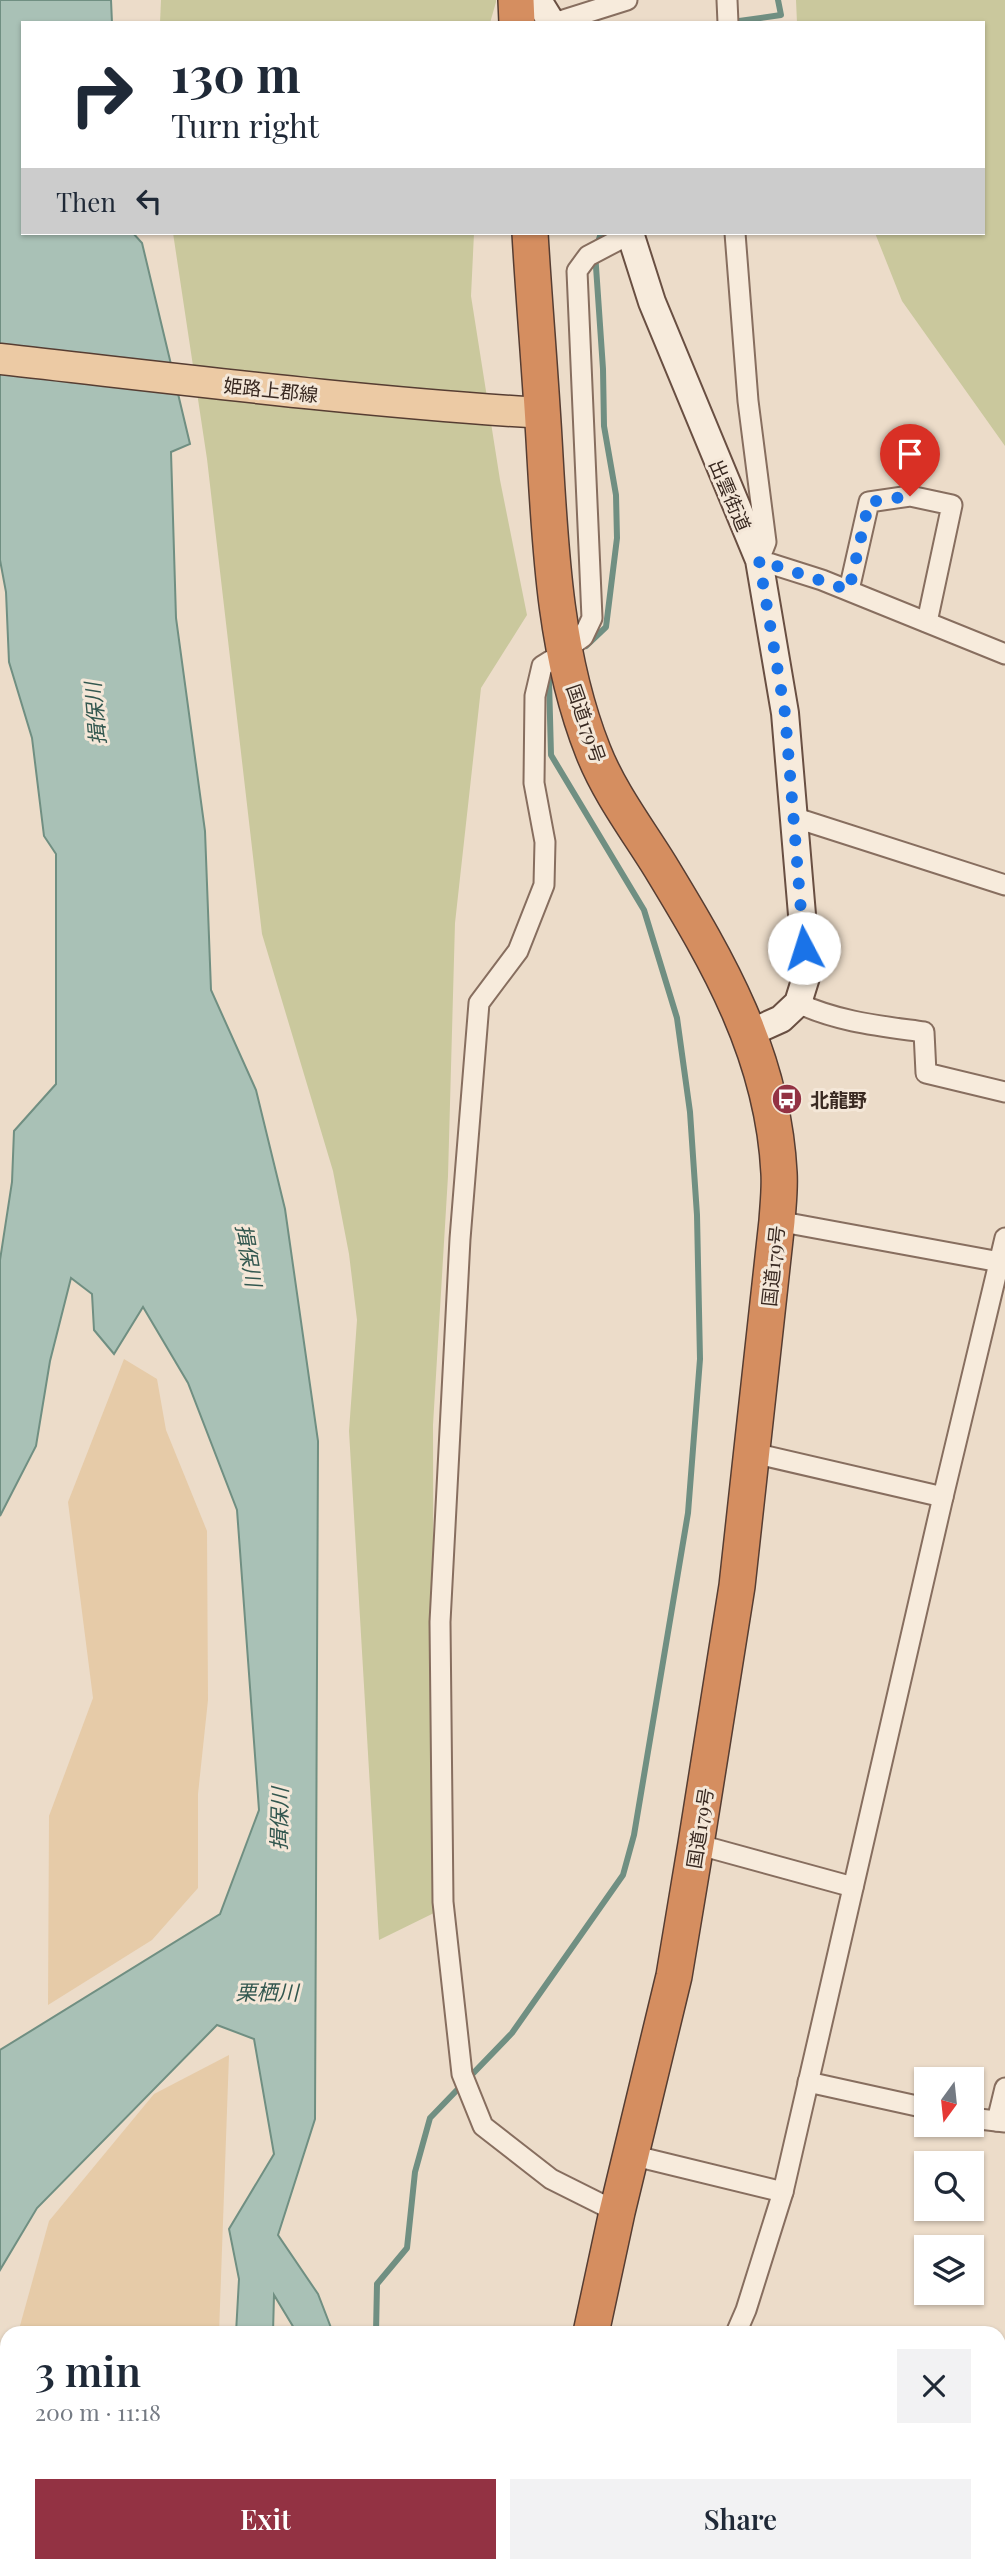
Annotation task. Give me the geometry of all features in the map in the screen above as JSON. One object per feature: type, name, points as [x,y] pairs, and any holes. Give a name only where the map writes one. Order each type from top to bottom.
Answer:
[{"type":"highway","points":[[516,0],[517,21]]},
{"type":"highway","name":"国道179号","points":[[530,235],[549,514],[559,616],[572,682],[594,752],[620,802],[721,970],[750,1033],[763,1077],[776,1143],[779,1175],[777,1221],[737,1586],[696,1844],[674,1976],[593,2326]]},
{"type":"main road","name":"姫路上郡線","points":[[0,359],[473,409],[542,413]]},
{"type":"street","points":[[534,0],[539,2],[552,21]]},
{"type":"street","points":[[559,21],[626,0]]},
{"type":"street","points":[[727,0],[728,21]]},
{"type":"street","points":[[576,642],[583,637],[592,618],[576,271],[596,252],[626,235]]},
{"type":"street","name":"出雲街道","points":[[631,235],[652,302],[759,560],[785,713],[807,974],[798,1003]]},
{"type":"street","points":[[734,235],[748,401],[766,542],[759,560],[849,590],[1005,654]]},
{"type":"street","points":[[849,590],[869,502],[910,496],[952,505],[927,622]]},
{"type":"street","points":[[550,661],[542,666],[535,696],[534,783],[545,842],[544,885],[519,951],[479,1003],[453,1348],[440,1622],[443,1889],[462,2074],[483,2126],[551,2179],[617,2212]]},
{"type":"street","points":[[793,817],[1005,885]]},
{"type":"street","points":[[750,1033],[781,1019],[798,1003],[814,1011],[850,1021],[924,1032],[926,1073],[1005,1092]]},
{"type":"street","points":[[777,1221],[1000,1262]]},
{"type":"street","points":[[739,2326],[783,2192],[1005,1238]]},
{"type":"street","points":[[753,1453],[943,1497]]},
{"type":"street","points":[[696,1844],[853,1888]]},
{"type":"street","points":[[808,2082],[914,2105]]},
{"type":"street","points":[[1001,2121],[1005,2088]]},
{"type":"street","points":[[631,2155],[783,2192]]},
{"type":"shaded area","points":[[161,0],[496,0],[491,21],[160,21]]},
{"type":"shaded area","points":[[796,0],[1005,0],[1005,446],[902,301],[876,235],[985,235],[985,21],[797,21]]},
{"type":"shaded area","points":[[173,235],[474,235],[471,296],[500,480],[527,615],[481,688],[455,923],[448,1176],[433,1425],[434,1913],[379,1940],[349,1431],[357,1320],[349,1254],[333,1171],[262,934],[207,459]]},
{"type":"sand","points":[[124,1359],[157,1379],[166,1430],[207,1531],[208,1700],[198,1794],[198,1888],[152,1940],[48,2005],[49,1816],[93,1698],[68,1502]]},
{"type":"sand","points":[[229,2055],[219,2326],[20,2326],[49,2221],[154,2094]]},
{"type":"water","points":[[0,0],[111,0],[112,21],[21,21],[21,235],[135,235],[142,243],[190,444],[171,452],[176,618],[205,831],[211,990],[256,1090],[285,1209],[318,1441],[315,2119],[278,2235],[318,2294],[330,2326],[293,2326],[274,2295],[273,2326],[236,2326],[239,2279],[229,2229],[274,2154],[254,2039],[217,2025],[37,2208],[0,2270],[0,2050],[220,1914],[259,1810],[237,1510],[188,1383],[143,1307],[114,1354],[94,1330],[92,1294],[71,1278],[50,1361],[36,1446],[0,1516],[0,1260],[12,1182],[14,1131],[56,1084],[56,854],[44,836],[32,738],[9,662],[6,592],[0,560]]},
{"type":"waterway","points":[[739,21],[781,15],[778,0]]},
{"type":"waterway","points":[[586,646],[606,627],[617,538],[616,495],[604,426],[595,252],[600,235]]},
{"type":"waterway","points":[[376,2326],[377,2284],[407,2248],[415,2172],[430,2118],[512,2033],[623,1875],[634,1835],[688,1513],[700,1359],[697,1215],[690,1112],[677,1018],[644,910],[551,755],[549,680],[557,672]]},
{"type":"place","name":"北龍野","points":[[787,1099]]},
{"type":"route","points":[[804,948],[785,713],[759,560],[849,590],[869,502],[910,496]]},
{"type":"water label","name":"揖保川","points":[[94,714]]},
{"type":"water label","name":"揖保川","points":[[250,1255]]},
{"type":"water label","name":"揖保川","points":[[278,1819]]},
{"type":"water label","name":"栗栖川","points":[[267,1991]]}]
